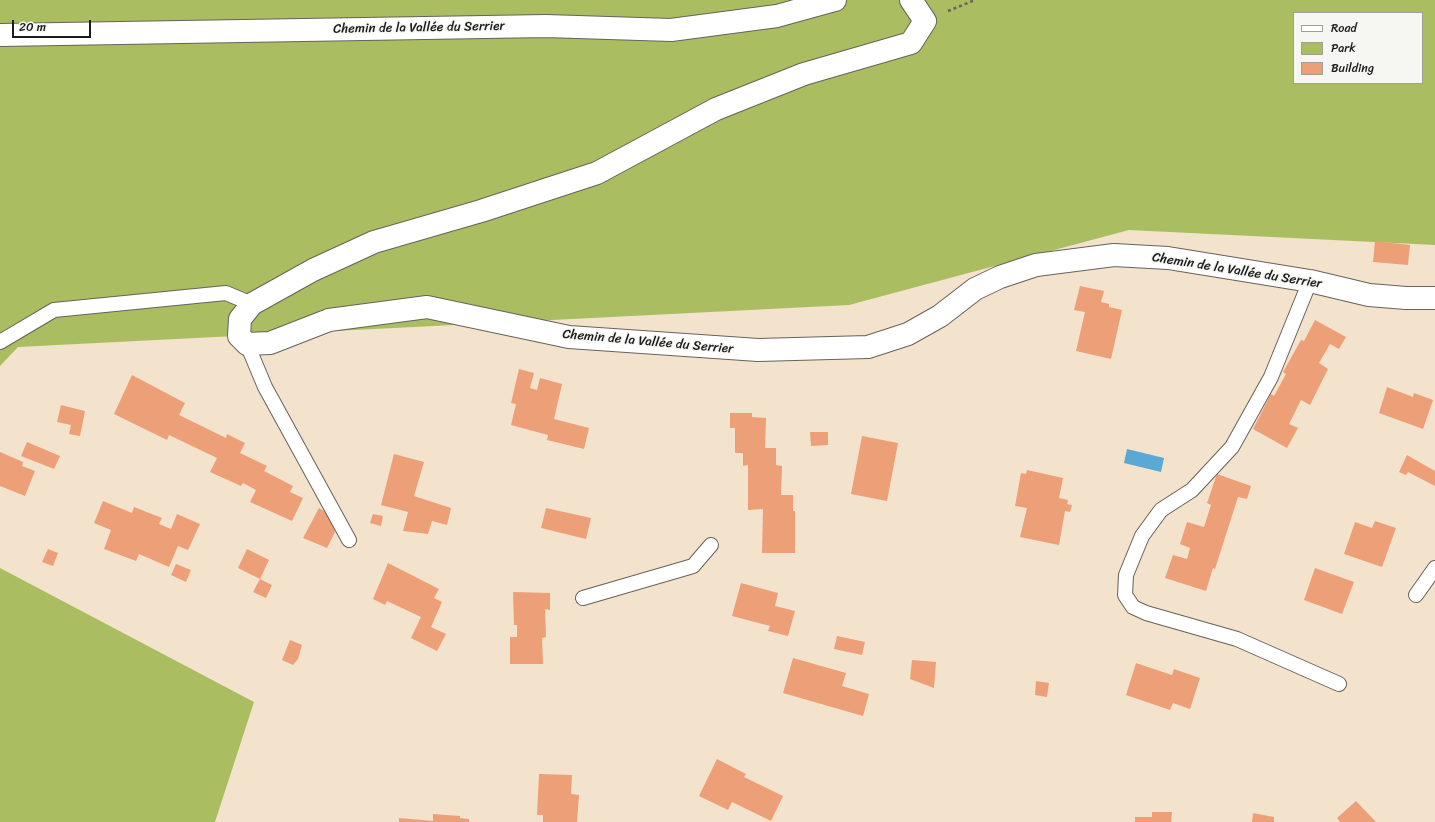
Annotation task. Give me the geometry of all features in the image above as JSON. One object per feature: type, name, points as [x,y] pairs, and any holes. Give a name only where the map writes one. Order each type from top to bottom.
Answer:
[{"type":"street","name":"Chemin de la Vallée du Serrier","points":[[0,35],[546,26],[671,30],[777,16],[836,0]]},
{"type":"street","points":[[247,344],[239,336],[240,319],[252,304],[313,270],[374,242],[481,211],[597,173],[716,109],[804,74],[911,43],[925,20],[912,0]]},
{"type":"street","name":"Chemin de la Vallée du Serrier","points":[[247,344],[270,343],[329,320],[427,307],[568,337],[758,350],[868,347],[908,334],[940,316],[975,289],[1000,277],[1036,265],[1114,256],[1168,258],[1310,281],[1369,295],[1406,298],[1435,298]]},
{"type":"lane","points":[[1310,281],[1271,377],[1232,447],[1192,490],[1161,510],[1146,531],[1126,575],[1125,595],[1133,607],[1146,613],[1237,639],[1339,684]]},
{"type":"lane","points":[[0,342],[54,310],[226,293],[252,304]]},
{"type":"lane","points":[[247,344],[265,387],[349,540]]},
{"type":"lane","points":[[583,598],[693,566],[711,545]]},
{"type":"lane","points":[[1416,595],[1435,568]]},
{"type":"path","points":[[925,20],[975,0]]},
{"type":"green space","points":[[0,0],[1435,0],[1435,245],[1129,230],[849,305],[18,347],[0,366]]},
{"type":"green space","points":[[0,568],[254,702],[215,822],[0,822]]},
{"type":"water","points":[[1127,449],[1164,458],[1161,472],[1124,463]]},
{"type":"building","points":[[1375,241],[1410,245],[1408,265],[1373,262]]},
{"type":"building","points":[[1080,286],[1104,291],[1101,302],[1109,304],[1109,307],[1122,310],[1111,359],[1076,351],[1085,312],[1074,310]]},
{"type":"building","points":[[1315,320],[1346,337],[1339,349],[1330,344],[1319,363],[1328,369],[1310,405],[1301,400],[1289,424],[1298,428],[1287,448],[1253,429],[1271,394],[1274,396],[1286,374],[1283,372],[1301,340],[1304,341]]},
{"type":"building","points":[[519,369],[534,373],[530,388],[537,390],[540,378],[562,384],[554,419],[589,428],[584,449],[547,440],[548,435],[511,425],[516,404],[511,403]]},
{"type":"building","points":[[132,375],[185,403],[179,415],[226,438],[227,434],[245,443],[240,453],[267,466],[264,471],[293,486],[290,492],[303,498],[292,521],[250,502],[256,490],[243,483],[241,486],[210,472],[217,458],[169,435],[167,440],[114,414]]},
{"type":"building","points":[[1387,387],[1413,397],[1414,393],[1433,400],[1423,429],[1379,413]]},
{"type":"building","points":[[61,405],[85,411],[80,436],[69,434],[71,425],[57,422]]},
{"type":"building","points":[[730,413],[752,413],[752,417],[766,418],[765,448],[776,448],[776,465],[782,466],[781,495],[793,495],[793,511],[795,511],[795,553],[762,553],[763,509],[748,510],[748,465],[743,466],[743,453],[735,453],[735,428],[730,428]]},
{"type":"building","points":[[810,432],[828,432],[828,445],[811,446]]},
{"type":"building","points":[[862,436],[898,443],[887,501],[851,494]]},
{"type":"building","points":[[27,442],[60,456],[54,469],[21,456]]},
{"type":"building","points":[[0,452],[23,462],[22,466],[35,471],[25,496],[0,486]]},
{"type":"building","points":[[394,454],[424,462],[414,496],[451,508],[447,525],[432,521],[428,534],[403,531],[408,512],[381,505]]},
{"type":"building","points":[[1407,455],[1435,471],[1435,486],[1408,472],[1406,475],[1399,472]]},
{"type":"building","points":[[1027,470],[1063,478],[1059,498],[1068,500],[1067,504],[1072,505],[1070,512],[1065,511],[1059,545],[1020,537],[1027,508],[1015,506],[1021,473],[1026,474]]},
{"type":"building","points":[[1217,474],[1251,486],[1247,499],[1238,497],[1215,569],[1213,568],[1206,591],[1165,578],[1173,555],[1187,559],[1190,548],[1180,544],[1187,522],[1204,527],[1211,505],[1207,503]]},
{"type":"building","points":[[103,501],[132,513],[134,507],[162,518],[159,524],[171,529],[177,514],[200,524],[188,550],[178,546],[169,567],[139,554],[136,561],[104,549],[111,530],[94,523]]},
{"type":"building","points":[[319,508],[329,514],[335,532],[327,548],[303,538]]},
{"type":"building","points":[[546,508],[591,518],[586,539],[541,528]]},
{"type":"building","points":[[373,514],[383,516],[381,526],[370,523]]},
{"type":"building","points":[[1375,521],[1396,528],[1382,567],[1344,554],[1355,522],[1372,528]]},
{"type":"building","points":[[48,549],[58,553],[53,566],[42,562]]},
{"type":"building","points":[[247,549],[269,560],[260,579],[238,568]]},
{"type":"building","points":[[388,563],[439,589],[434,598],[442,602],[431,627],[446,634],[437,651],[411,638],[421,617],[387,601],[385,605],[373,599]]},
{"type":"building","points":[[176,564],[191,570],[186,582],[171,575]]},
{"type":"building","points":[[1315,568],[1354,582],[1342,614],[1304,600]]},
{"type":"building","points":[[260,579],[272,585],[266,598],[253,592]]},
{"type":"building","points":[[741,583],[778,593],[775,606],[795,611],[788,636],[768,631],[770,626],[732,616]]},
{"type":"building","points":[[513,592],[550,593],[550,610],[545,609],[546,637],[542,638],[543,664],[510,664],[510,637],[517,637],[517,625],[514,625]]},
{"type":"building","points":[[837,636],[865,642],[862,655],[834,649]]},
{"type":"building","points":[[290,640],[302,645],[298,659],[293,665],[282,660]]},
{"type":"building","points":[[793,658],[846,673],[842,686],[869,694],[863,716],[783,693]]},
{"type":"building","points":[[912,660],[936,662],[934,688],[910,679]]},
{"type":"building","points":[[1136,663],[1172,675],[1174,669],[1200,678],[1190,709],[1173,703],[1170,710],[1126,695]]},
{"type":"building","points":[[1036,681],[1049,683],[1047,697],[1035,695]]},
{"type":"building","points":[[717,759],[746,774],[744,777],[783,796],[771,821],[732,802],[728,810],[699,796]]},
{"type":"building","points":[[539,774],[572,775],[571,794],[579,795],[577,822],[543,822],[543,815],[537,815]]},
{"type":"building","points":[[1356,801],[1376,822],[1340,822],[1337,818]]},
{"type":"building","points":[[1152,812],[1172,812],[1171,822],[1135,822],[1135,817],[1152,817]]},
{"type":"building","points":[[1253,813],[1274,817],[1274,822],[1252,822]]},
{"type":"building","points":[[433,814],[460,816],[460,818],[469,819],[469,822],[399,822],[399,818],[433,821]]}]
